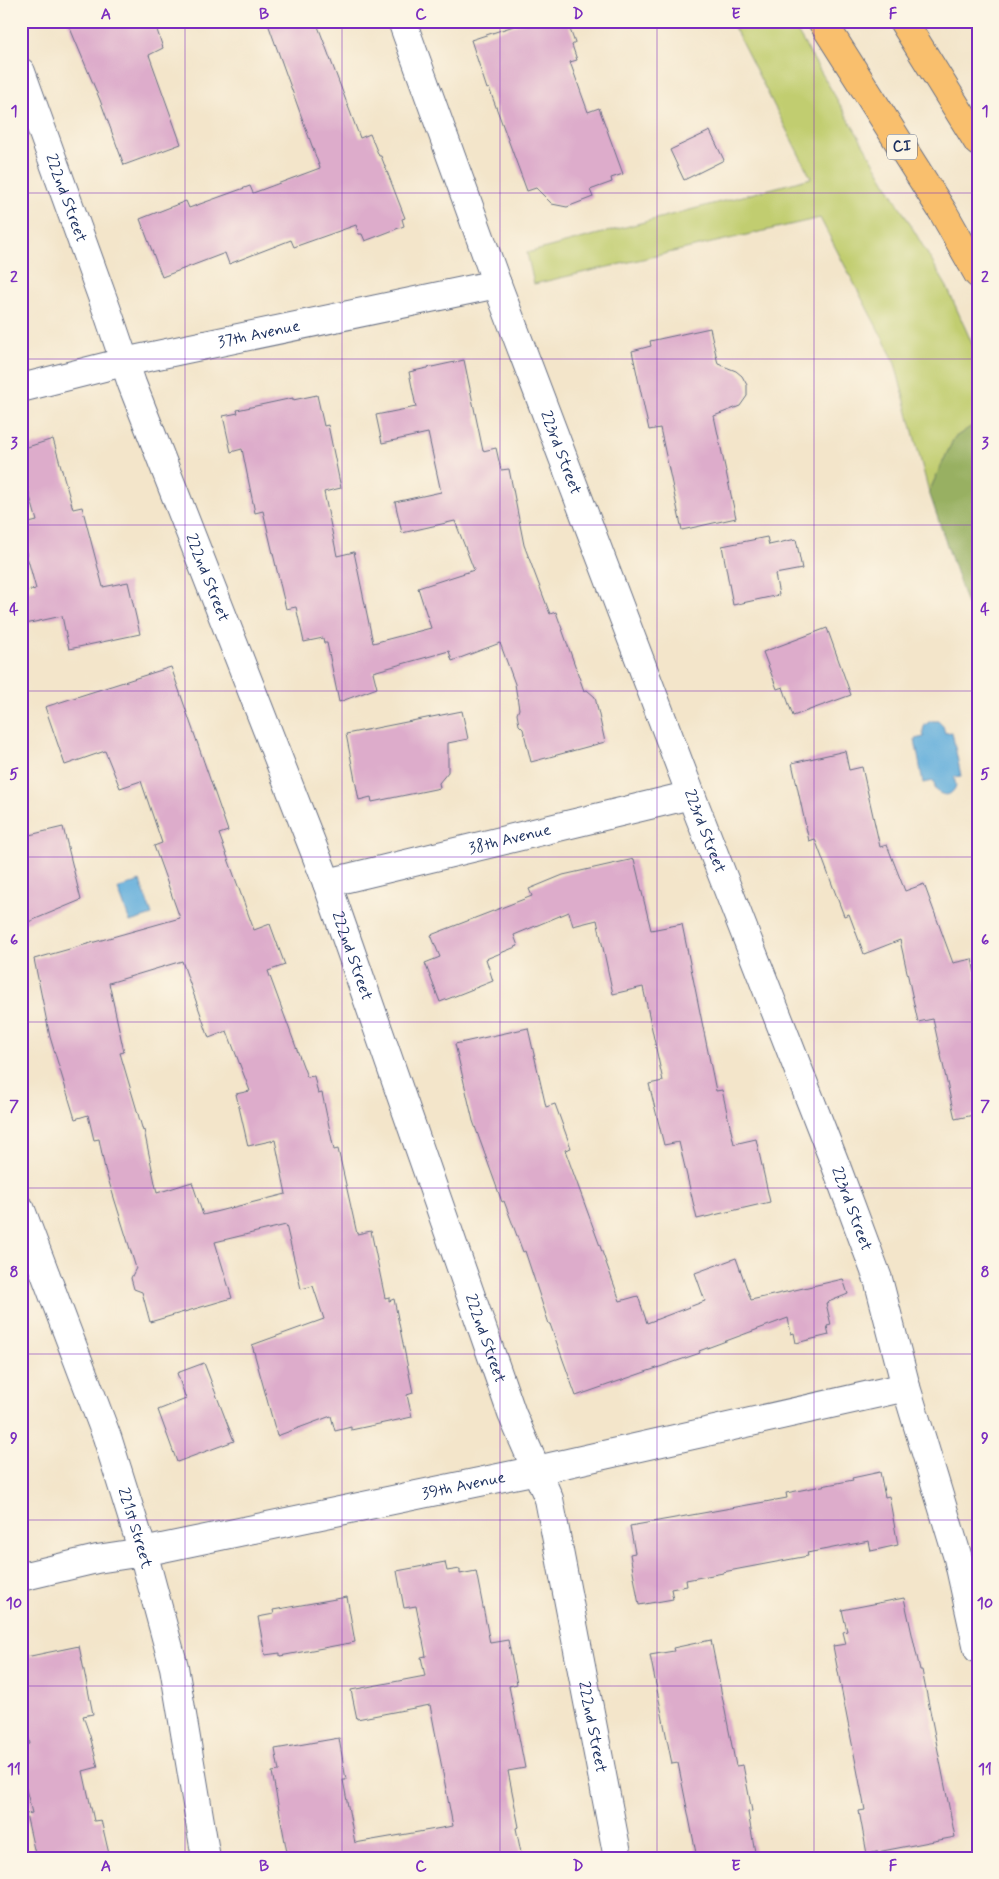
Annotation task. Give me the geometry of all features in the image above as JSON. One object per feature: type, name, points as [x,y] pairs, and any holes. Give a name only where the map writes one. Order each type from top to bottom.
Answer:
[{"type":"highway","name":"CI","points":[[822,21],[943,212],[978,274]]},
{"type":"highway","points":[[903,21],[978,142]]},
{"type":"street","name":"223rd Street","points":[[402,21],[497,284],[691,795],[836,1166],[878,1279],[906,1388],[958,1558],[978,1649]]},
{"type":"street","name":"222nd Street","points":[[21,72],[124,362],[327,883],[512,1414],[549,1499],[618,1858]]},
{"type":"street","name":"37th Avenue","points":[[21,388],[124,362],[497,284]]},
{"type":"street","name":"38th Avenue","points":[[327,883],[691,795]]},
{"type":"street","name":"221st Street","points":[[21,1210],[107,1437],[143,1552],[174,1667],[206,1858]]},
{"type":"street","name":"39th Avenue","points":[[21,1577],[538,1470],[906,1388]]},
{"type":"green space","points":[[731,21],[791,21],[947,287],[978,357],[978,422],[954,438],[929,492],[894,360],[820,218],[534,284],[527,253],[811,178]]},
{"type":"green space","points":[[978,422],[978,637],[929,492],[954,438]]},
{"type":"water","points":[[931,721],[938,721],[943,726],[945,733],[952,732],[961,776],[954,777],[956,786],[947,795],[935,790],[934,781],[923,783],[915,739],[924,737],[924,728]]},
{"type":"water","points":[[140,881],[152,915],[130,922],[118,889]]},
{"type":"building","points":[[67,21],[154,21],[163,48],[149,55],[181,144],[124,165],[100,100]]},
{"type":"building","points":[[267,21],[316,21],[360,138],[370,134],[379,156],[381,156],[405,218],[402,219],[404,226],[365,241],[362,234],[359,234],[356,225],[294,247],[291,240],[229,264],[225,253],[162,277],[140,219],[186,201],[189,208],[250,186],[253,193],[320,168]]},
{"type":"building","points":[[529,21],[567,21],[575,43],[572,45],[577,60],[570,62],[588,112],[599,108],[623,174],[611,178],[612,182],[590,190],[593,197],[567,207],[552,204],[536,188],[527,191],[489,88],[487,89],[471,40]]},
{"type":"building","points":[[710,131],[724,160],[684,180],[670,150]]},
{"type":"building","points":[[710,328],[718,364],[736,371],[742,376],[747,385],[747,396],[740,406],[714,416],[736,518],[682,530],[660,428],[649,430],[632,351],[651,346],[650,341]]},
{"type":"building","points":[[464,360],[483,451],[496,448],[501,470],[509,469],[524,545],[550,614],[556,612],[584,691],[587,690],[595,697],[605,742],[531,762],[523,729],[519,725],[517,714],[519,709],[515,684],[500,643],[452,661],[449,651],[373,672],[377,688],[339,702],[327,643],[324,643],[323,638],[304,642],[296,607],[286,609],[263,511],[255,513],[242,449],[231,452],[223,416],[238,413],[237,410],[317,395],[324,426],[328,425],[341,488],[324,492],[337,556],[354,552],[373,643],[431,628],[418,588],[474,570],[455,521],[402,533],[395,502],[441,492],[428,433],[382,443],[376,415],[416,407],[409,372]]},
{"type":"building","points":[[53,439],[73,509],[82,507],[103,587],[128,582],[140,634],[69,649],[62,616],[21,625],[21,592],[36,589],[21,534],[21,525],[37,521],[21,465],[21,449]]},
{"type":"building","points":[[767,537],[769,545],[796,539],[802,569],[775,574],[779,595],[733,605],[722,546]]},
{"type":"building","points":[[827,628],[851,695],[793,716],[783,687],[777,689],[763,652]]},
{"type":"building","points":[[171,667],[228,831],[219,834],[254,930],[270,924],[285,965],[268,971],[307,1077],[314,1076],[318,1094],[322,1093],[334,1150],[338,1149],[357,1234],[371,1231],[385,1298],[389,1297],[389,1301],[394,1299],[413,1393],[407,1395],[412,1417],[351,1430],[351,1427],[335,1431],[331,1416],[277,1436],[252,1345],[324,1319],[313,1286],[301,1289],[286,1225],[215,1242],[232,1298],[150,1322],[142,1292],[134,1289],[131,1278],[136,1268],[105,1169],[99,1139],[94,1140],[88,1115],[75,1119],[50,1037],[34,959],[180,918],[154,846],[162,843],[141,781],[120,788],[105,751],[65,765],[45,707]],"holes":[[[182,961],[209,1038],[227,1031],[250,1091],[236,1094],[248,1146],[275,1140],[286,1194],[203,1215],[192,1182],[157,1193],[144,1130],[120,1053],[124,1052],[109,983]]]},
{"type":"building","points":[[462,711],[468,739],[448,743],[448,772],[439,783],[440,788],[372,802],[371,797],[359,800],[346,734]]},
{"type":"building","points":[[845,751],[849,770],[862,767],[880,847],[887,845],[905,891],[924,884],[953,963],[972,959],[978,988],[978,1114],[955,1119],[933,1019],[918,1022],[900,940],[864,954],[849,914],[844,916],[815,839],[809,841],[792,763]]},
{"type":"building","points":[[63,827],[81,900],[21,925],[21,837]]},
{"type":"building","points":[[634,859],[651,930],[682,924],[716,1091],[722,1090],[734,1144],[756,1139],[770,1202],[697,1219],[679,1142],[664,1145],[649,1084],[663,1081],[643,987],[613,994],[597,920],[573,926],[569,912],[514,935],[518,946],[486,959],[493,981],[440,1002],[425,963],[440,957],[431,935],[532,896],[529,889],[563,875]]},
{"type":"building","points":[[528,1028],[546,1107],[555,1104],[571,1148],[565,1150],[620,1301],[638,1296],[647,1323],[705,1301],[695,1273],[736,1258],[751,1300],[843,1279],[848,1294],[826,1303],[831,1325],[827,1326],[829,1335],[796,1343],[794,1333],[791,1334],[788,1318],[699,1351],[700,1353],[576,1396],[549,1324],[525,1251],[523,1252],[504,1201],[502,1202],[473,1121],[455,1044]]},
{"type":"building","points":[[204,1363],[234,1441],[177,1462],[158,1410],[186,1399],[177,1373]]},
{"type":"building","points":[[880,1472],[885,1497],[889,1496],[898,1545],[871,1551],[869,1541],[807,1553],[808,1556],[686,1580],[687,1586],[671,1589],[673,1599],[639,1605],[630,1554],[635,1553],[630,1526],[787,1498],[786,1493],[853,1480],[852,1478]]},
{"type":"building","points":[[445,1562],[447,1571],[460,1569],[460,1574],[476,1571],[490,1643],[508,1640],[517,1684],[509,1686],[525,1768],[508,1771],[519,1827],[516,1828],[522,1858],[288,1858],[272,1772],[279,1771],[275,1749],[339,1738],[346,1780],[343,1780],[355,1843],[453,1826],[430,1705],[357,1719],[351,1690],[425,1676],[421,1657],[426,1656],[416,1606],[404,1608],[397,1571]]},
{"type":"building","points":[[347,1597],[355,1642],[280,1656],[280,1653],[265,1655],[258,1617],[274,1614],[273,1610]]},
{"type":"building","points":[[904,1598],[920,1670],[922,1670],[955,1837],[867,1854],[859,1811],[865,1810],[833,1646],[846,1644],[843,1632],[847,1631],[842,1610]]},
{"type":"building","points":[[711,1640],[736,1766],[743,1765],[752,1811],[748,1812],[756,1858],[697,1858],[678,1763],[672,1764],[650,1655],[674,1651],[673,1648]]},
{"type":"building","points":[[79,1646],[93,1714],[83,1716],[98,1767],[83,1771],[94,1821],[101,1820],[109,1854],[91,1858],[36,1858],[26,1814],[32,1813],[21,1769],[21,1746],[30,1744],[21,1701],[21,1658]]}]
